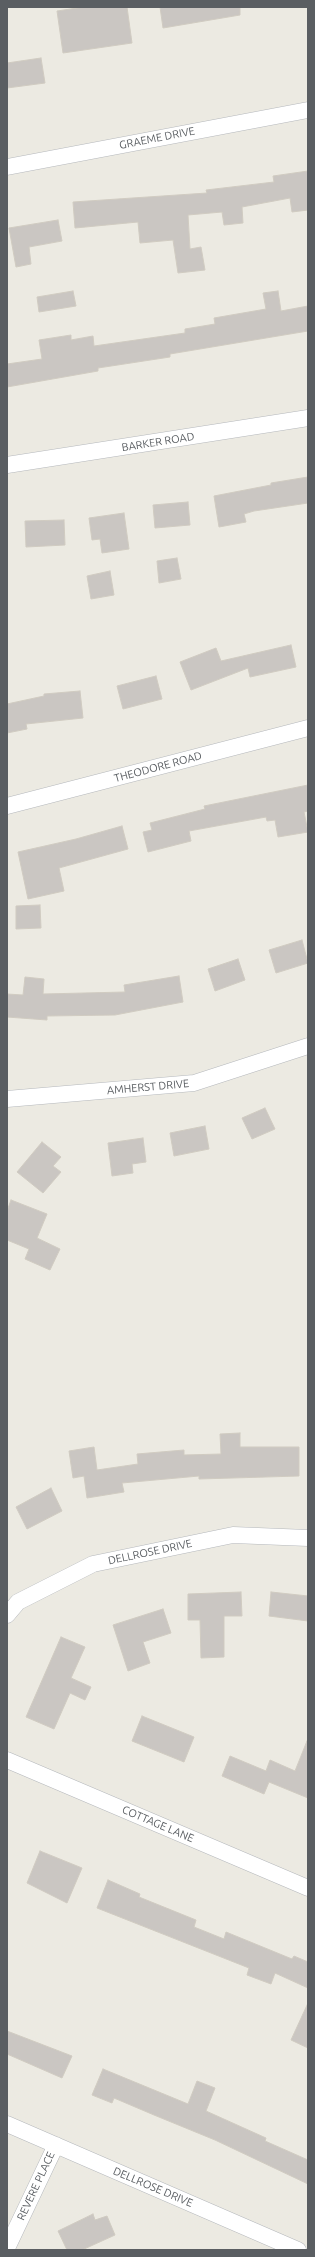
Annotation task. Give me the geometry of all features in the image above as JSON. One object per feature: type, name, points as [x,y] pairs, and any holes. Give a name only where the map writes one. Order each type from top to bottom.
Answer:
[{"type":"street","name":"GRAEME DRIVE","points":[[7,167],[308,110]]},
{"type":"street","name":"BARKER ROAD","points":[[7,465],[308,418]]},
{"type":"street","name":"THEODORE ROAD","points":[[7,806],[308,728]]},
{"type":"street","name":"AMHERST DRIVE","points":[[7,1099],[194,1083],[308,1046]]},
{"type":"street","name":"DELLROSE DRIVE","points":[[7,1615],[18,1602],[93,1564],[232,1534],[308,1538]]},
{"type":"street","name":"COTTAGE LANE","points":[[7,1760],[308,1888]]},
{"type":"street","name":"DELLROSE DRIVE","points":[[7,2124],[298,2250]]},
{"type":"street","name":"REVERE PLACE","points":[[7,2248],[56,2145]]},
{"type":"building","points":[[84,7],[127,7],[132,43],[63,53],[57,11]]},
{"type":"building","points":[[160,7],[240,7],[240,15],[163,28]]},
{"type":"building","points":[[41,58],[45,83],[7,88],[7,63]]},
{"type":"building","points":[[308,171],[308,210],[292,212],[290,198],[242,207],[243,223],[224,225],[222,212],[188,215],[190,249],[201,247],[205,270],[178,273],[173,240],[140,243],[138,222],[75,228],[73,202],[207,193],[206,190],[274,182],[273,176]]},
{"type":"building","points":[[58,220],[62,241],[29,247],[31,264],[16,267],[9,228]]},
{"type":"building","points":[[73,291],[76,306],[39,312],[37,297]]},
{"type":"building","points":[[278,291],[281,311],[308,306],[308,331],[170,354],[170,357],[98,368],[98,371],[7,387],[7,364],[42,359],[39,340],[71,335],[71,340],[93,336],[94,346],[185,333],[185,329],[215,324],[214,318],[266,309],[263,293]]},
{"type":"building","points":[[308,477],[308,503],[254,511],[244,514],[246,522],[219,527],[214,496],[271,485],[271,483]]},
{"type":"building","points":[[188,502],[190,525],[155,528],[153,505]]},
{"type":"building","points":[[124,513],[129,549],[102,553],[100,539],[92,540],[89,518]]},
{"type":"building","points":[[64,520],[65,545],[26,547],[25,521]]},
{"type":"building","points":[[177,558],[181,579],[159,583],[157,561]]},
{"type":"building","points":[[110,571],[114,595],[91,599],[87,576]]},
{"type":"building","points":[[291,645],[296,667],[250,677],[248,668],[191,690],[180,662],[216,648],[221,661]]},
{"type":"building","points":[[156,676],[162,699],[123,709],[117,686]]},
{"type":"building","points":[[80,691],[83,718],[26,724],[27,729],[7,733],[7,704],[44,696],[44,694]]},
{"type":"building","points":[[308,785],[308,811],[304,812],[308,832],[278,837],[275,820],[267,821],[266,817],[189,831],[191,841],[148,852],[143,832],[152,830],[150,823],[205,809],[204,806]]},
{"type":"building","points":[[122,826],[128,849],[59,868],[64,891],[28,899],[18,852],[76,839]]},
{"type":"building","points":[[40,905],[41,928],[16,929],[16,906]]},
{"type":"building","points":[[302,940],[308,963],[276,973],[269,950]]},
{"type":"building","points":[[238,959],[245,980],[215,991],[208,969]]},
{"type":"building","points":[[179,976],[183,1002],[115,1015],[47,1016],[47,1020],[7,1017],[7,994],[23,995],[25,977],[44,979],[43,994],[125,992],[124,985]]},
{"type":"building","points":[[265,1108],[275,1129],[252,1139],[242,1118]]},
{"type":"building","points":[[205,1126],[209,1149],[174,1156],[170,1133]]},
{"type":"building","points":[[143,1138],[146,1162],[132,1164],[133,1173],[112,1176],[108,1143]]},
{"type":"building","points":[[42,1142],[61,1157],[53,1166],[61,1172],[43,1193],[17,1172]]},
{"type":"building","points":[[11,1200],[47,1214],[37,1238],[60,1249],[50,1270],[25,1259],[29,1249],[7,1240],[7,1211]]},
{"type":"building","points":[[240,1433],[240,1447],[299,1447],[299,1476],[199,1479],[199,1476],[122,1483],[124,1492],[87,1498],[84,1476],[73,1478],[69,1451],[94,1447],[97,1470],[138,1464],[137,1454],[184,1450],[184,1455],[221,1454],[220,1434]]},
{"type":"building","points":[[51,1488],[62,1511],[27,1529],[16,1507]]},
{"type":"building","points":[[241,1592],[242,1616],[224,1616],[224,1657],[201,1658],[200,1620],[188,1620],[188,1594]]},
{"type":"building","points":[[271,1592],[308,1596],[308,1621],[269,1616]]},
{"type":"building","points":[[163,1609],[171,1633],[143,1642],[150,1663],[128,1671],[113,1625]]},
{"type":"building","points":[[61,1637],[85,1647],[71,1678],[91,1687],[85,1700],[70,1693],[54,1729],[26,1717]]},
{"type":"building","points":[[142,1716],[194,1737],[184,1762],[132,1741]]},
{"type":"building","points":[[307,1741],[308,1798],[269,1782],[264,1794],[222,1776],[230,1756],[266,1771],[270,1760],[295,1771]]},
{"type":"building","points":[[40,1851],[82,1868],[67,1903],[27,1883]]},
{"type":"building","points":[[108,1880],[140,1894],[139,1897],[196,1920],[194,1927],[224,1939],[226,1932],[292,1959],[294,1956],[308,1962],[308,1988],[275,1973],[271,1984],[247,1975],[249,1968],[97,1908]]},
{"type":"building","points":[[308,2003],[308,2048],[291,2040]]},
{"type":"building","points":[[7,2031],[72,2056],[62,2078],[7,2054]]},
{"type":"building","points":[[103,2069],[188,2104],[197,2081],[215,2088],[206,2111],[266,2138],[265,2141],[308,2160],[308,2184],[215,2140],[114,2098],[112,2103],[92,2095]]},
{"type":"building","points":[[93,2214],[95,2220],[107,2216],[115,2235],[82,2250],[67,2250],[58,2231]]}]
